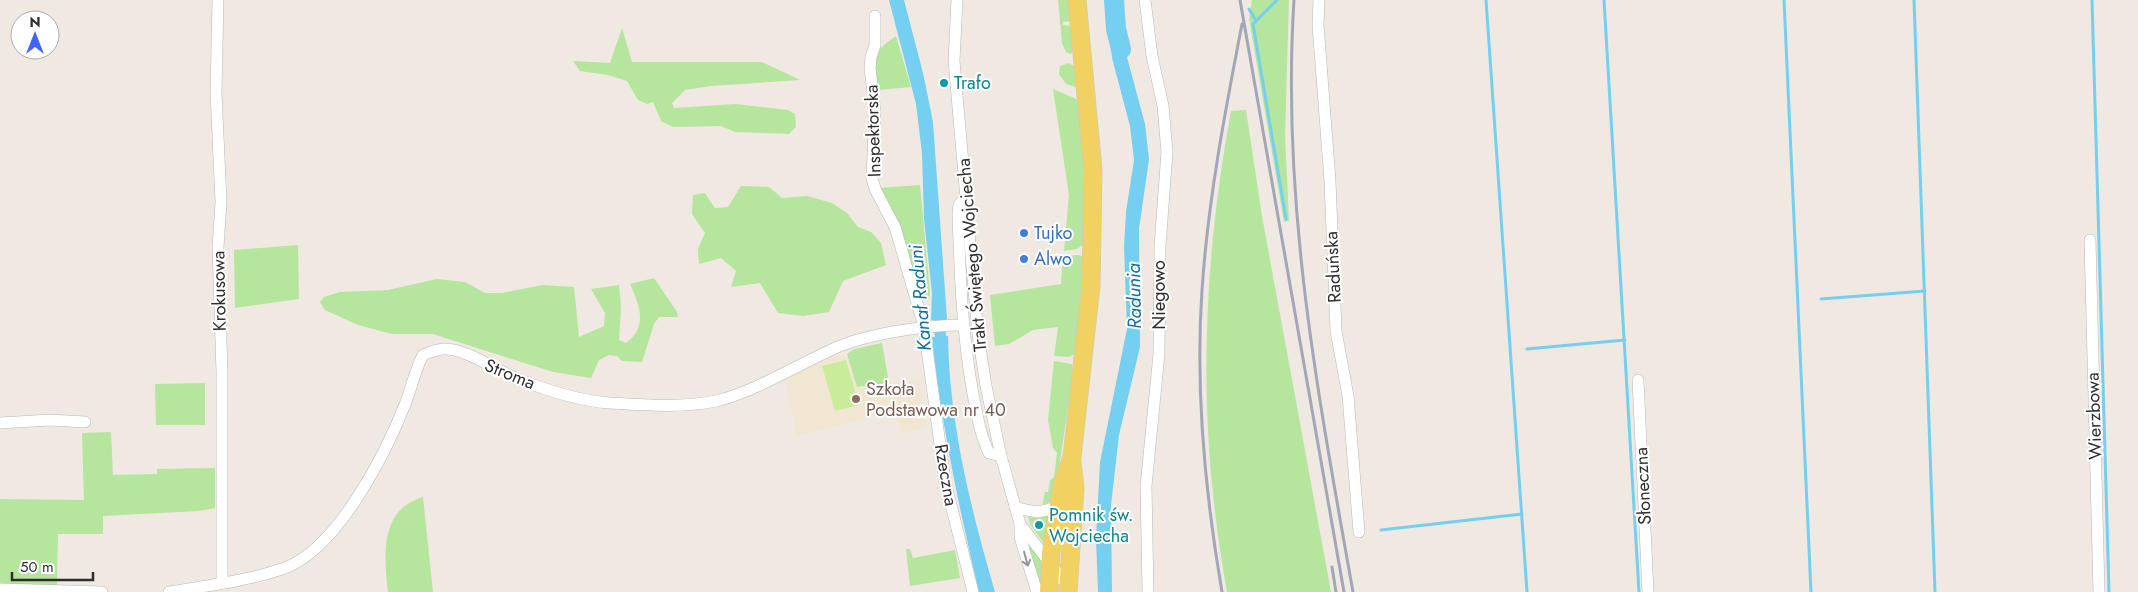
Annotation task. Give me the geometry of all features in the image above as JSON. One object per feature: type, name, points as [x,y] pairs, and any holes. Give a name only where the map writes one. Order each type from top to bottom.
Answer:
[{"type":"main road","name":"Trakt Świętego Wojciecha","points":[[1068,590],[1075,488],[1072,457],[1091,286],[1094,222],[1090,131],[1077,0]]},
{"type":"main road","name":"Trakt Świętego Wojciecha","points":[[1049,592],[1050,563],[1062,486],[1072,457]]},
{"type":"street","name":"Krokusowa","points":[[218,0],[216,92],[221,202],[218,247],[222,372],[222,583]]},
{"type":"street","name":"Trakt Świętego Wojciecha","points":[[957,0],[954,61],[978,335],[986,386],[1020,524],[1020,537],[1037,592]]},
{"type":"street","name":"Niegowo","points":[[1144,0],[1152,56],[1163,106],[1167,152],[1160,246],[1159,354],[1146,486],[1148,592]]},
{"type":"street","name":"Raduńska","points":[[1320,0],[1318,25],[1330,181],[1336,331],[1348,396],[1359,532]]},
{"type":"street","name":"Inspektorska","points":[[875,16],[875,45],[870,58],[875,110],[872,178],[876,191],[895,227],[927,327]]},
{"type":"street","points":[[966,196],[959,205],[958,213],[963,326],[969,373],[981,437],[989,453],[1002,456]]},
{"type":"street","name":"Wierzbowa","points":[[2090,240],[2099,592]]},
{"type":"street","name":"Stroma","points":[[169,592],[222,583],[282,569],[320,546],[333,531],[361,490],[387,444],[423,355],[435,350],[446,349],[458,352],[517,379],[565,394],[608,403],[695,404],[716,400],[742,390],[842,345],[927,327],[963,326]]},
{"type":"street","name":"Rzeczna","points":[[927,327],[945,482],[973,592]]},
{"type":"street","name":"Słoneczna","points":[[1638,380],[1648,592]]},
{"type":"street","points":[[0,423],[50,420],[85,422]]},
{"type":"street","points":[[1016,507],[1034,512],[1045,512],[1059,505]]},
{"type":"street","name":"Trakt Świętego Wojciecha","points":[[1020,524],[1068,590]]},
{"type":"street","points":[[0,589],[102,592]]},
{"type":"shaded area","name":"Szkoła Podstawowa nr 40","points":[[833,356],[848,357],[857,387],[918,381],[927,426],[902,434],[894,411],[797,436],[785,379]]},
{"type":"green space","points":[[1058,0],[1069,0],[1071,21],[1063,22],[1063,25],[1071,26],[1074,51],[1070,54],[1066,52],[1062,43]]},
{"type":"green space","points":[[1252,0],[1289,0],[1285,135],[1289,221],[1284,222],[1249,19]]},
{"type":"green space","points":[[622,28],[632,62],[762,62],[800,80],[711,86],[685,90],[672,103],[674,108],[735,104],[788,110],[795,114],[796,127],[789,134],[735,132],[721,126],[673,127],[661,121],[653,102],[647,104],[638,100],[627,81],[608,75],[580,71],[573,61],[610,63]]},
{"type":"green space","points":[[896,36],[911,87],[878,90],[875,64],[877,53]]},
{"type":"green space","points":[[1069,63],[1075,67],[1076,87],[1066,84],[1059,74],[1060,66]]},
{"type":"green space","points":[[1053,89],[1079,100],[1083,150],[1085,243],[1077,249],[1064,251],[1069,195]]},
{"type":"green space","points":[[1246,110],[1262,216],[1331,592],[1227,592],[1217,531],[1211,470],[1206,352],[1214,233],[1231,111]]},
{"type":"green space","points":[[920,185],[930,293],[929,300],[927,300],[918,276],[912,272],[879,188]]},
{"type":"green space","points":[[741,186],[769,187],[782,198],[807,196],[832,203],[847,213],[858,227],[871,232],[881,243],[886,265],[843,281],[829,312],[803,316],[778,313],[760,283],[731,287],[736,271],[721,258],[699,264],[698,249],[705,233],[692,214],[693,195],[705,193],[715,208],[728,207]]},
{"type":"green space","points":[[298,245],[299,299],[235,308],[234,250]]},
{"type":"green space","points":[[1063,256],[1082,256],[1084,260],[1075,354],[1069,357],[1054,356],[1058,327],[1033,330],[1009,344],[995,346],[990,295],[1061,284]]},
{"type":"green space","points":[[654,278],[677,312],[678,317],[659,317],[654,324],[642,362],[622,361],[617,356],[609,355],[599,360],[591,378],[553,372],[433,334],[392,334],[358,325],[325,310],[320,302],[324,297],[340,292],[388,290],[437,279],[465,282],[485,293],[502,293],[542,285],[574,287],[579,337],[604,326],[605,313],[591,289],[619,285],[621,307],[619,340],[626,343],[633,337],[640,323],[637,300],[630,284]]},
{"type":"green space","points":[[882,343],[889,383],[857,387],[847,354],[854,349]]},
{"type":"green space","points":[[846,360],[859,405],[835,411],[822,366]]},
{"type":"green space","points":[[1054,361],[1072,364],[1073,373],[1056,489],[1051,501],[1042,507],[1045,492],[1048,492],[1050,480],[1054,477],[1057,453],[1053,448],[1048,420]]},
{"type":"green space","points":[[205,383],[205,425],[156,425],[155,384]]},
{"type":"green space","points":[[111,432],[113,475],[157,474],[157,469],[215,468],[215,508],[199,511],[103,516],[103,534],[58,534],[57,585],[0,584],[0,499],[84,500],[82,433]]},
{"type":"green space","points":[[423,497],[433,592],[388,592],[386,550],[392,523],[398,512],[409,503]]},
{"type":"green space","points":[[1050,514],[1046,546],[1031,526],[1028,517],[1039,518]]},
{"type":"green space","points":[[1024,538],[1044,563],[1041,592]]},
{"type":"green space","points":[[906,549],[910,549],[913,558],[955,550],[960,578],[910,586]]},
{"type":"water","points":[[889,0],[904,0],[923,73],[933,122],[947,319],[931,320],[932,293],[924,219],[922,153],[916,104]]},
{"type":"water","points":[[1107,0],[1120,0],[1121,16],[1108,16]]},
{"type":"water","points":[[1122,23],[1127,57],[1145,124],[1149,159],[1139,229],[1140,347],[1119,435],[1111,505],[1112,592],[1098,592],[1096,539],[1100,462],[1127,329],[1124,246],[1126,212],[1134,160],[1130,126],[1112,58],[1109,24]]},
{"type":"water","points":[[948,336],[952,401],[963,466],[995,592],[979,592],[951,465],[932,337]]},
{"type":"waterway","name":"Radunia","points":[[1114,0],[1116,29],[1121,49]]},
{"type":"waterway","points":[[1277,0],[1253,24],[1286,219]]},
{"type":"waterway","points":[[1486,0],[1527,592]]},
{"type":"waterway","points":[[1604,0],[1639,592]]},
{"type":"waterway","points":[[1784,0],[1811,592]]},
{"type":"waterway","points":[[1914,0],[1935,592]]},
{"type":"waterway","points":[[2092,0],[2109,592]]},
{"type":"waterway","points":[[1249,9],[1256,21]]},
{"type":"waterway","points":[[1821,299],[1925,291]]},
{"type":"waterway","name":"Kanał Raduni","points":[[939,304],[941,350]]},
{"type":"waterway","points":[[1527,349],[1625,340]]},
{"type":"waterway","points":[[1381,530],[1522,514]]},
{"type":"railway","points":[[1240,0],[1344,592]]},
{"type":"railway","points":[[1294,0],[1291,75],[1293,150],[1305,298],[1327,445],[1353,592]]},
{"type":"railway","points":[[1222,592],[1206,480],[1201,404],[1200,328],[1208,223],[1223,123],[1242,24]]},
{"type":"railway","points":[[1332,567],[1336,592]]},
{"type":"place","name":"Trafo","points":[[944,83]]},
{"type":"place","name":"Tujko","points":[[1024,233]]},
{"type":"place","name":"Alwo","points":[[1024,259]]},
{"type":"place","name":"Szkoła Podstawowa nr 40","points":[[856,399]]},
{"type":"place","name":"Pomnik św. Wojciecha","points":[[1039,525]]}]
